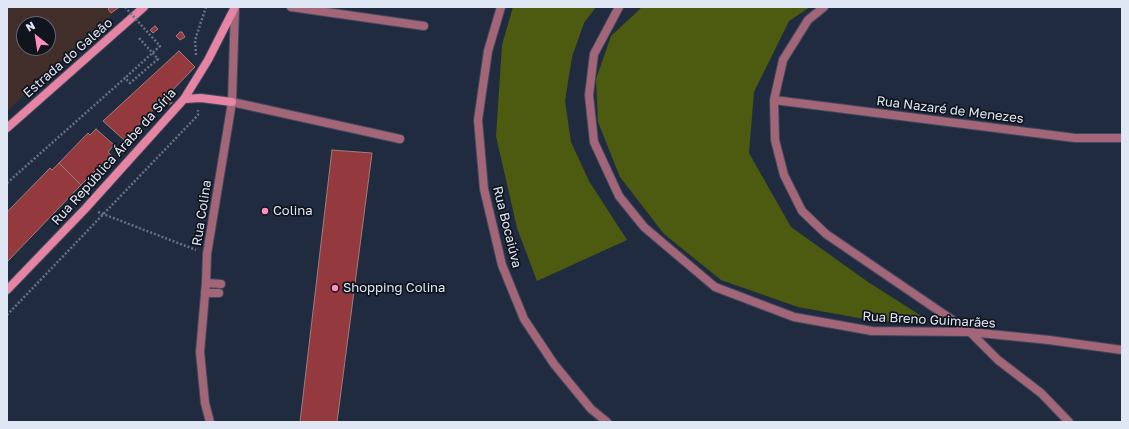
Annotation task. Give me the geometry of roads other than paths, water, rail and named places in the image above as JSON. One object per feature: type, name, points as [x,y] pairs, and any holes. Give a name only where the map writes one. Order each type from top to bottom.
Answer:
[{"type":"main road","name":"Estrada do Galeão","points":[[7,128],[144,7]]},
{"type":"main road","name":"Rua República Árabe da Síria","points":[[7,290],[85,209],[184,99],[208,60],[235,7]]},
{"type":"main road","points":[[184,99],[201,98],[232,102]]},
{"type":"street","name":"Rua Colina","points":[[210,422],[204,403],[200,352],[207,254],[232,102],[235,7]]},
{"type":"street","points":[[291,7],[424,26]]},
{"type":"street","name":"Rua Bocaiúva","points":[[501,7],[488,50],[478,120],[484,188],[502,265],[524,319],[554,364],[591,408],[607,422]]},
{"type":"street","name":"Rua Breno Guimarães","points":[[619,7],[594,54],[589,95],[594,142],[619,196],[644,227],[716,287],[794,317],[872,331],[970,332],[1049,340],[1122,350]]},
{"type":"street","points":[[824,7],[808,20],[783,60],[774,100],[775,140],[782,168],[802,211],[826,234],[970,332],[998,360],[1041,394],[1069,422]]},
{"type":"street","name":"Rua Nazaré de Menezes","points":[[774,100],[1075,138],[1122,138]]},
{"type":"street","points":[[232,102],[400,139]]},
{"type":"street","points":[[206,283],[221,284]]},
{"type":"street","points":[[205,293],[219,293]]},
{"type":"place","name":"Colina","points":[[265,211]]},
{"type":"place","name":"Shopping Colina","points":[[335,288]]}]
